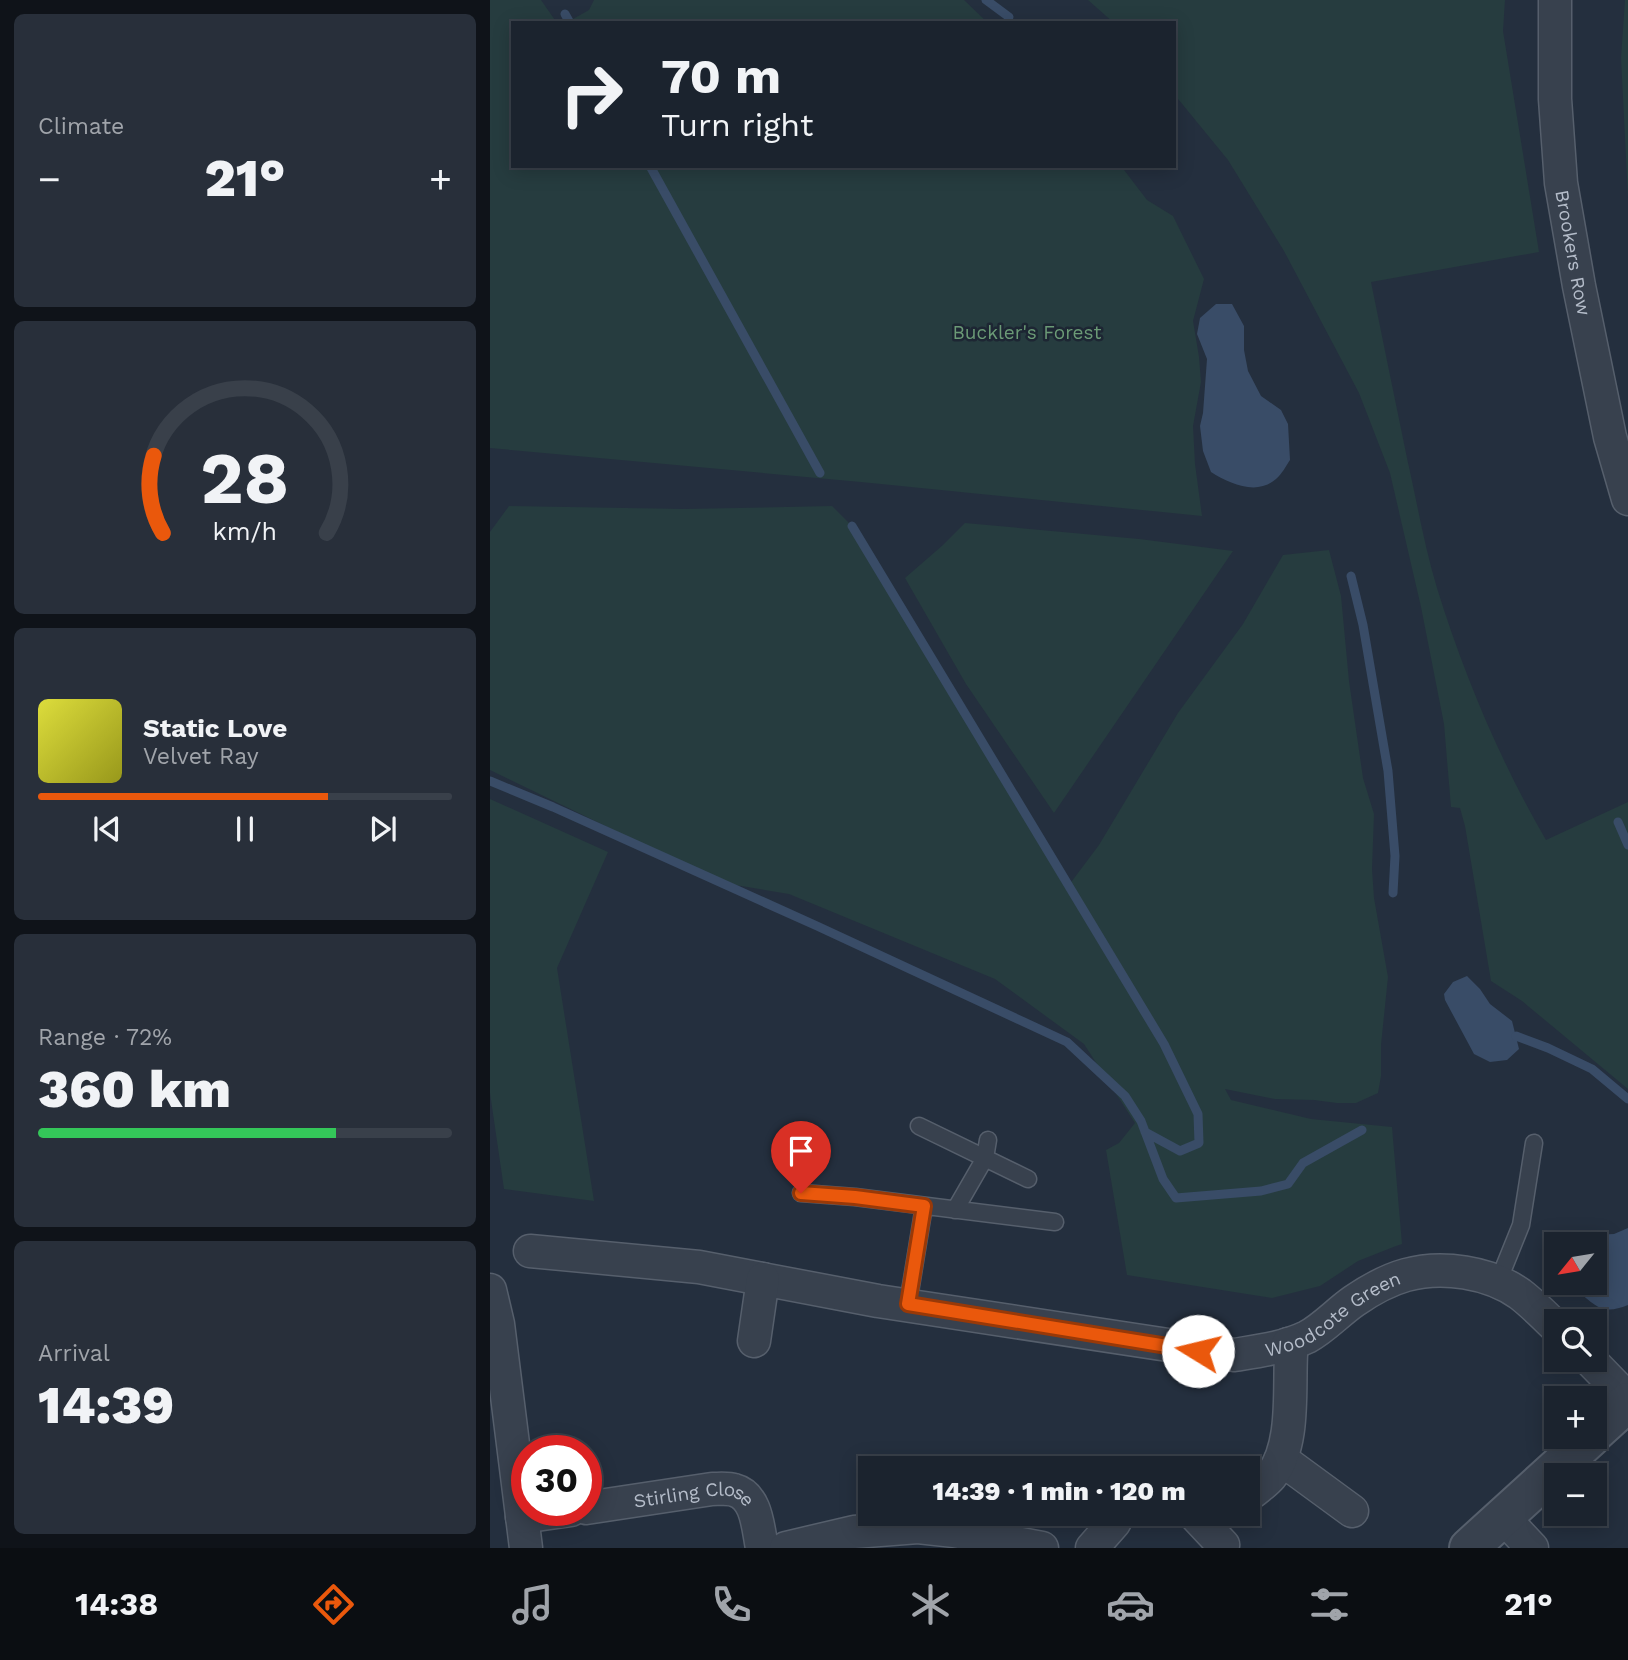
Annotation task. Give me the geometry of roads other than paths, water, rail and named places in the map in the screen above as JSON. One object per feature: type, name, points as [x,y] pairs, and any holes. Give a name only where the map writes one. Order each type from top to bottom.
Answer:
[{"type":"street","name":"Brookers Row","points":[[1555,0],[1555,99],[1561,183],[1607,425],[1628,499]]},
{"type":"street","name":"Woodcote Green","points":[[530,1251],[699,1267],[878,1301],[1234,1355],[1269,1350],[1310,1336],[1353,1301],[1381,1285],[1415,1273],[1469,1273],[1498,1282],[1518,1293],[1544,1316]]},
{"type":"street","points":[[754,1342],[763,1279]]},
{"type":"street","points":[[490,1290],[498,1324],[503,1472],[511,1491]]},
{"type":"street","points":[[1260,1486],[1271,1476],[1281,1459],[1288,1435],[1291,1354],[1288,1344]]},
{"type":"street","points":[[1601,1372],[1628,1401],[1607,1421]]},
{"type":"street","points":[[1469,1548],[1577,1449]]},
{"type":"street","points":[[1281,1459],[1352,1511]]},
{"type":"street","name":"Stirling Close","points":[[602,1506],[712,1489],[733,1489],[744,1493],[751,1502],[762,1548]]},
{"type":"street","points":[[1504,1518],[1532,1548]]},
{"type":"street","points":[[523,1526],[526,1548]]},
{"type":"street","points":[[1092,1548],[1111,1526]]},
{"type":"street","points":[[1205,1526],[1223,1545],[1222,1548]]},
{"type":"street","points":[[786,1548],[854,1532],[918,1527],[1042,1548]]},
{"type":"lane","points":[[919,1126],[1028,1179]]},
{"type":"lane","points":[[955,1210],[985,1158],[988,1140]]},
{"type":"lane","points":[[1498,1282],[1521,1225],[1534,1143]]},
{"type":"lane","points":[[801,1193],[855,1197],[1055,1222]]},
{"type":"lane","points":[[908,1304],[924,1206]]},
{"type":"water","points":[[1216,304],[1232,304],[1244,326],[1244,350],[1248,371],[1261,396],[1281,410],[1288,424],[1290,460],[1276,479],[1260,487],[1235,484],[1211,472],[1203,451],[1200,426],[1207,359],[1197,334],[1200,318]]},
{"type":"water","points":[[1467,976],[1490,1004],[1512,1021],[1519,1049],[1507,1060],[1490,1062],[1474,1054],[1445,1000],[1444,994],[1453,982]]},
{"type":"water","points":[[1628,1228],[1628,1305],[1606,1309],[1590,1302],[1582,1295],[1607,1295],[1607,1234]]},
{"type":"waterway","points":[[986,0],[1009,17]]},
{"type":"waterway","points":[[565,14],[569,21]]},
{"type":"waterway","points":[[651,168],[820,473]]},
{"type":"waterway","points":[[852,526],[1164,1044],[1198,1114],[1199,1143],[1180,1151],[1145,1132]]},
{"type":"waterway","points":[[1351,576],[1363,625],[1388,771],[1395,856],[1393,893]]},
{"type":"waterway","points":[[490,781],[817,926],[1067,1042],[1125,1096],[1141,1121],[1163,1179],[1176,1198],[1261,1191],[1288,1184],[1303,1163],[1362,1130]]},
{"type":"waterway","points":[[1618,822],[1628,845]]},
{"type":"waterway","points":[[1516,1036],[1592,1069],[1628,1099]]},
{"type":"park label","name":"Buckler's Forest","points":[[1027,332]]}]
